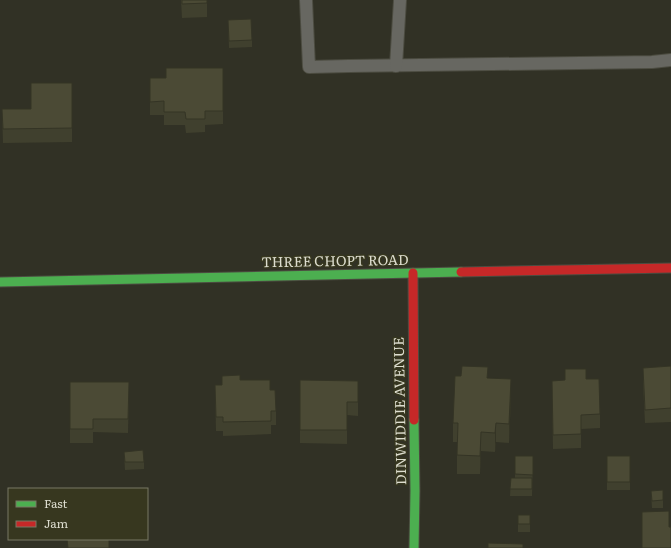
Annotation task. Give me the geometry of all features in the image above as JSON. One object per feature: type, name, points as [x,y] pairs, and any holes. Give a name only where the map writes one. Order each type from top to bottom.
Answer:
[{"type":"main road","name":"THREE CHOPT ROAD","points":[[0,282],[671,268]]},
{"type":"main road","name":"DINWIDDIE AVENUE","points":[[413,273],[415,491],[414,548]]},
{"type":"lane","points":[[306,0],[309,67],[652,62],[671,60]]},
{"type":"lane","points":[[396,66],[400,0]]},
{"type":"building","points":[[182,0],[207,0],[207,3],[182,4]]},
{"type":"building","points":[[251,19],[252,40],[229,41],[228,20]]},
{"type":"building","points":[[166,68],[223,68],[223,111],[205,111],[205,119],[186,119],[185,112],[164,112],[164,101],[150,102],[150,78],[166,78]]},
{"type":"building","points":[[31,83],[72,83],[72,128],[3,129],[2,109],[31,109]]},
{"type":"building","points":[[462,366],[488,367],[487,378],[511,379],[509,424],[496,423],[495,433],[481,432],[480,456],[457,455],[458,423],[453,423],[455,376],[461,376]]},
{"type":"building","points":[[671,366],[671,408],[645,410],[643,368]]},
{"type":"building","points":[[565,369],[586,369],[586,379],[599,379],[600,414],[581,415],[581,434],[553,435],[552,381],[565,380]]},
{"type":"building","points":[[240,375],[240,380],[270,380],[270,390],[275,390],[276,411],[271,411],[271,421],[223,422],[223,417],[216,417],[215,385],[222,385],[222,376]]},
{"type":"building","points":[[300,380],[358,381],[358,402],[347,402],[347,430],[300,430]]},
{"type":"building","points":[[70,382],[129,382],[128,419],[93,419],[93,429],[70,429]]},
{"type":"building","points":[[143,450],[144,462],[125,462],[124,452]]},
{"type":"building","points":[[515,456],[533,456],[533,475],[515,474]]},
{"type":"building","points":[[607,456],[630,456],[630,482],[607,482]]},
{"type":"building","points":[[511,478],[532,478],[532,489],[510,489]]},
{"type":"building","points":[[663,490],[663,500],[652,501],[651,491]]},
{"type":"building","points":[[669,511],[671,548],[642,548],[642,512]]},
{"type":"building","points":[[518,515],[530,515],[530,524],[518,524]]},
{"type":"building","points":[[67,540],[109,540],[109,548],[68,548]]},
{"type":"building","points":[[488,543],[523,544],[523,548],[488,548]]},
{"type":"traffic: fast","points":[[0,282],[461,272]]},
{"type":"traffic: fast","points":[[414,420],[414,548]]},
{"type":"traffic: jam","points":[[461,272],[671,268]]},
{"type":"traffic: jam","points":[[413,273],[414,420]]}]
